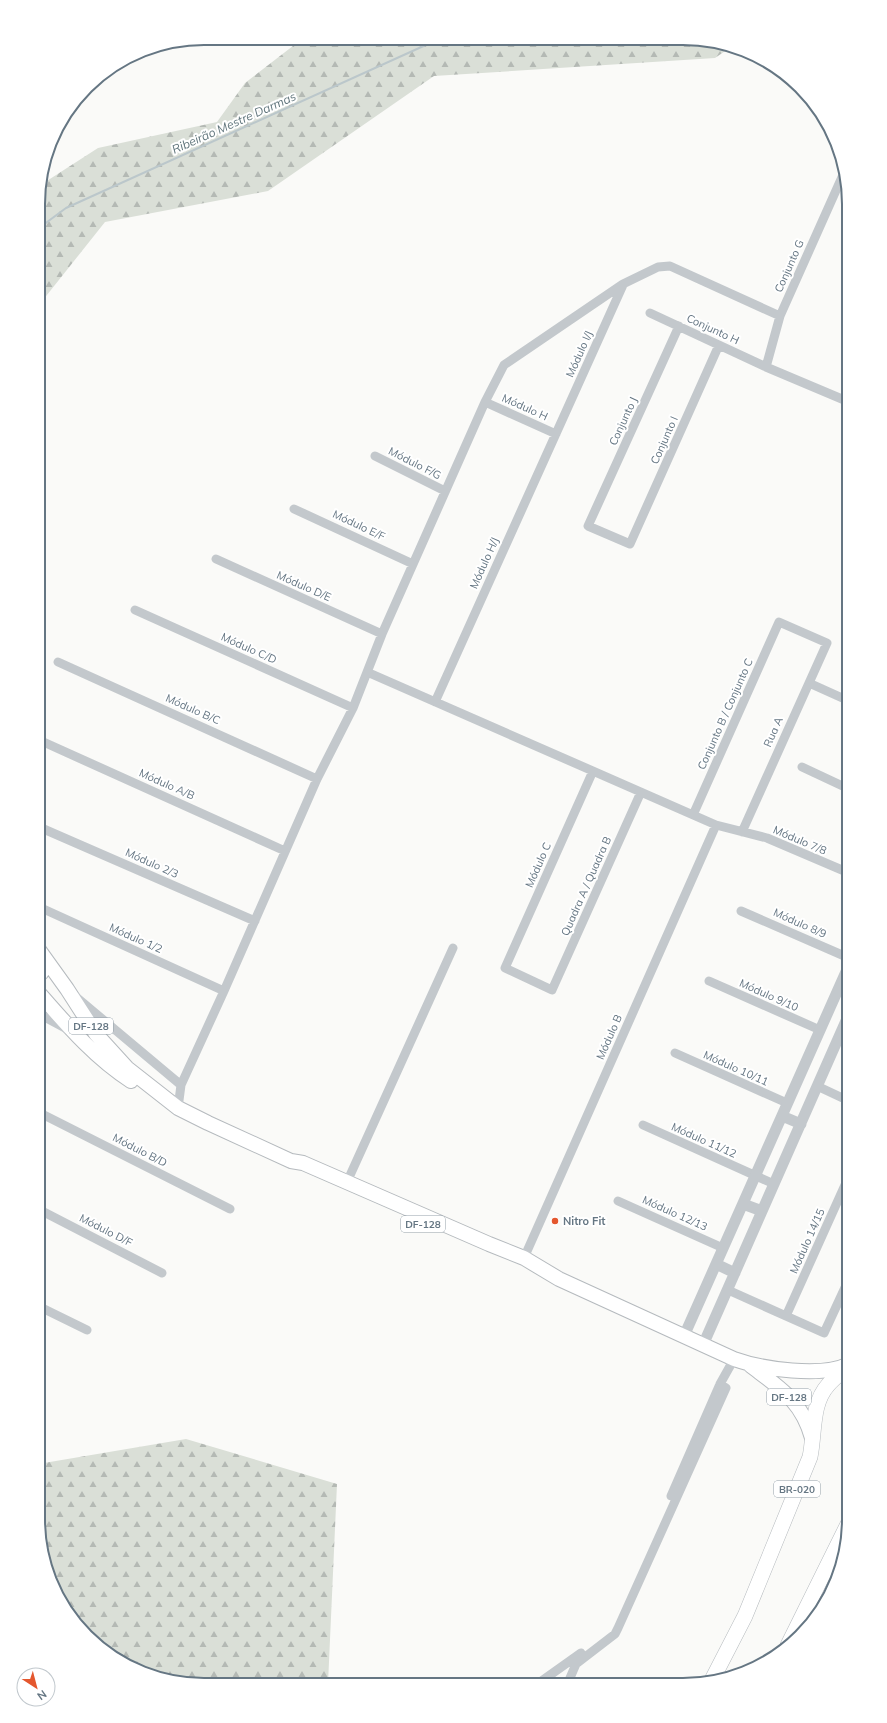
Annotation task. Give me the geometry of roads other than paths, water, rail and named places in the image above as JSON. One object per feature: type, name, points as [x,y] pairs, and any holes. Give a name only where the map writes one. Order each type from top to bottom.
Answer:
[{"type":"highway","name":"BR-020","points":[[715,1675],[745,1616],[810,1457],[815,1415],[821,1395],[828,1385],[842,1372]]},
{"type":"highway","points":[[795,1631],[841,1538]]},
{"type":"main road","name":"DF-128","points":[[45,960],[67,989],[96,1034],[109,1050],[126,1068],[143,1079],[178,1108],[291,1160],[303,1163],[347,1182],[484,1247],[507,1261],[545,1277],[559,1279]]},
{"type":"main road","name":"DF-128","points":[[45,1002],[73,1032],[116,1071],[139,1086],[156,1091]]},
{"type":"main road","name":"DF-128","points":[[291,1160],[300,1168],[399,1214],[484,1247],[524,1258],[559,1279],[749,1365],[795,1371],[829,1370],[842,1367]]},
{"type":"main road","points":[[390,1202],[399,1214]]},
{"type":"main road","points":[[507,1261],[524,1258],[536,1273]]},
{"type":"main road","name":"DF-128","points":[[749,1365],[780,1388],[796,1404],[808,1422],[813,1441]]},
{"type":"street","name":"Conjunto G","points":[[766,367],[780,316],[841,181]]},
{"type":"street","points":[[178,1108],[181,1085],[317,779],[353,708],[382,634],[445,491],[485,402],[504,366],[623,284],[658,267],[670,266],[780,316]]},
{"type":"street","name":"Módulo I/J","points":[[556,434],[623,284]]},
{"type":"street","name":"Conjunto H","points":[[650,313],[766,367],[842,399]]},
{"type":"street","name":"Conjunto J","points":[[630,544],[588,526],[679,326]]},
{"type":"street","name":"Conjunto I","points":[[630,544],[719,345]]},
{"type":"street","name":"Módulo H","points":[[485,402],[556,434]]},
{"type":"street","name":"Módulo H/J","points":[[435,702],[556,434]]},
{"type":"street","name":"Módulo F/G","points":[[375,456],[445,491]]},
{"type":"street","name":"Módulo E/F","points":[[294,509],[413,564]]},
{"type":"street","name":"Módulo D/E","points":[[216,559],[382,634]]},
{"type":"street","name":"Módulo C/D","points":[[135,610],[353,708]]},
{"type":"street","name":"Rua A","points":[[742,832],[827,643],[778,622]]},
{"type":"street","name":"Conjunto B / Conjunto C","points":[[693,815],[778,622]]},
{"type":"street","name":"Módulo B/C","points":[[58,662],[317,779]]},
{"type":"street","name":"Módulo 7/8","points":[[367,672],[716,826],[767,838],[842,870]]},
{"type":"street","points":[[809,683],[842,698]]},
{"type":"street","name":"Módulo A/B","points":[[45,743],[285,851]]},
{"type":"street","points":[[802,767],[842,786]]},
{"type":"street","name":"Módulo C","points":[[552,990],[505,968],[593,771]]},
{"type":"street","name":"Quadra A / Quadra B","points":[[552,990],[641,792]]},
{"type":"street","name":"Módulo B","points":[[524,1258],[716,826]]},
{"type":"street","name":"Módulo 2/3","points":[[45,830],[255,921]]},
{"type":"street","name":"Módulo 1/2","points":[[45,910],[224,991]]},
{"type":"street","name":"Módulo 8/9","points":[[741,911],[842,955]]},
{"type":"street","points":[[347,1182],[453,948]]},
{"type":"street","name":"Módulo 9/10","points":[[709,981],[820,1030]]},
{"type":"street","points":[[67,989],[181,1085]]},
{"type":"street","points":[[684,1336],[820,1030],[842,990]]},
{"type":"street","points":[[45,1018],[73,1032]]},
{"type":"street","points":[[703,1345],[842,1030]]},
{"type":"street","name":"Módulo 10/11","points":[[675,1054],[787,1104]]},
{"type":"street","points":[[817,1086],[842,1098]]},
{"type":"street","name":"Módulo B/D","points":[[45,1116],[230,1209]]},
{"type":"street","points":[[782,1116],[801,1124]]},
{"type":"street","name":"Módulo 11/12","points":[[643,1125],[774,1184]]},
{"type":"street","name":"Módulo 14/15","points":[[786,1316],[842,1192]]},
{"type":"street","name":"Módulo 12/13","points":[[618,1201],[723,1248]]},
{"type":"street","points":[[743,1204],[762,1211]]},
{"type":"street","name":"Módulo D/F","points":[[45,1214],[162,1272]]},
{"type":"street","points":[[716,1264],[735,1273]]},
{"type":"street","points":[[728,1290],[824,1333],[842,1294]]},
{"type":"street","points":[[45,1309],[87,1330]]},
{"type":"street","points":[[546,1678],[606,1636],[612,1628],[720,1384],[734,1359]]},
{"type":"street","points":[[570,1678],[576,1664],[615,1634],[726,1388],[720,1384]]},
{"type":"waterway","name":"Ribeirão Mestre Darmas","points":[[45,224],[66,208],[426,45]]},
{"type":"place","name":"Nitro Fit","points":[[555,1221]]}]
